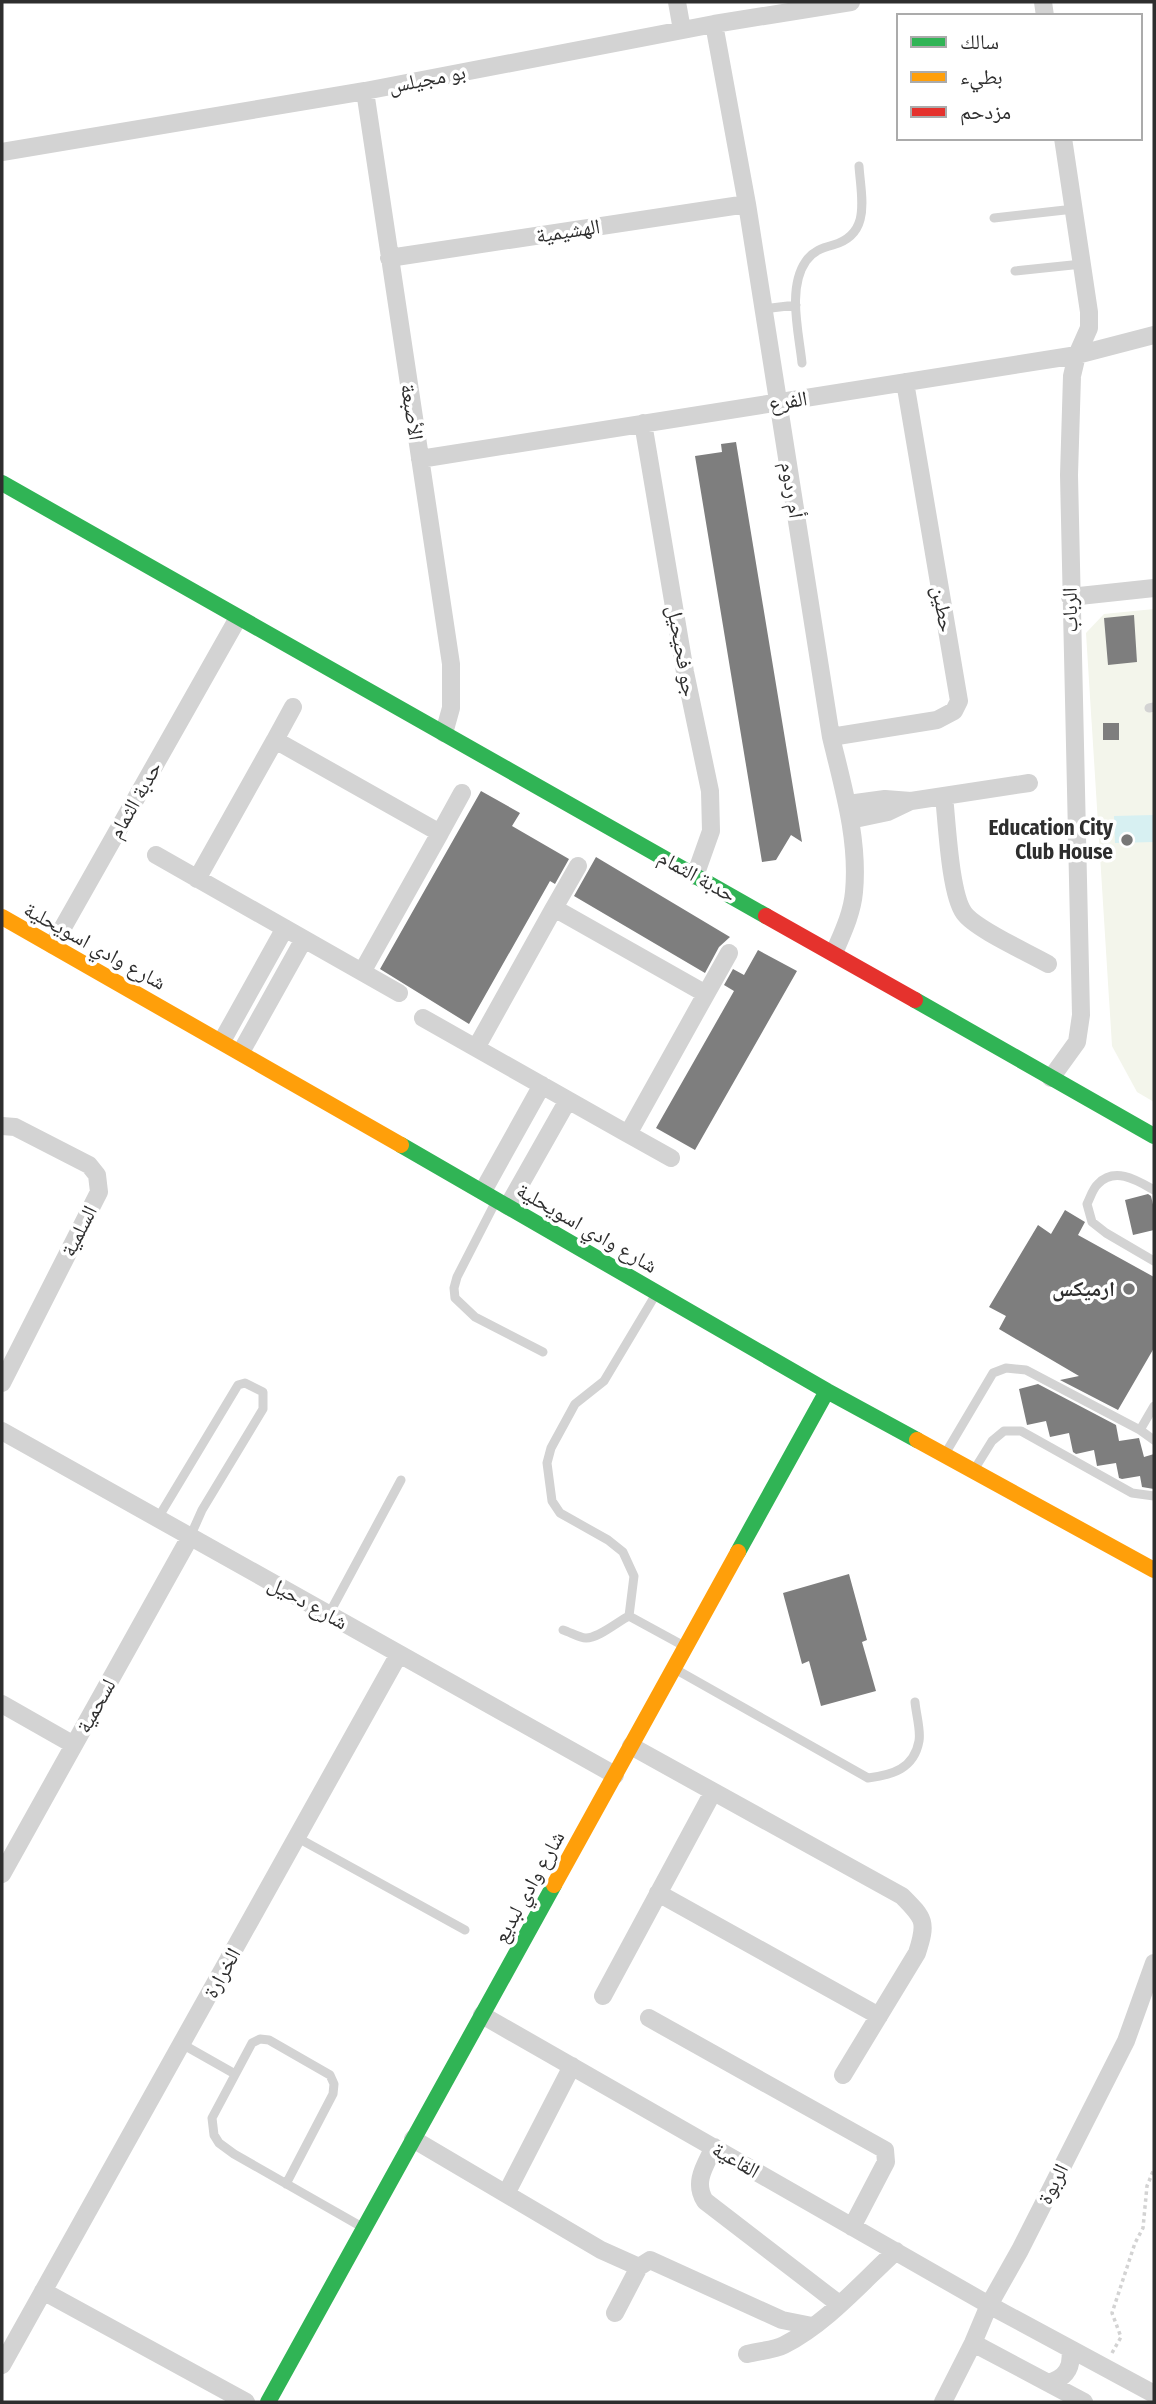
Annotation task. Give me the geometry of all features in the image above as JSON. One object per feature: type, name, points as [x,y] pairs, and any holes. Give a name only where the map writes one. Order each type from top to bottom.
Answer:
[{"type":"street","points":[[677,2],[682,30]]},
{"type":"street","name":"بو مجيلس","points":[[2,152],[365,91],[714,24],[851,2]]},
{"type":"street","name":"أم ردوم","points":[[714,24],[747,204],[831,737],[849,812],[854,892],[848,919],[834,953]]},
{"type":"street","name":"الأصبعة","points":[[365,91],[452,664],[451,708],[444,733]]},
{"type":"street","name":"الرباب","points":[[1051,1078],[1077,1042],[1081,1023],[1069,475],[1072,376],[1077,355],[1089,328],[1089,312],[1063,140]]},
{"type":"street","name":"الهشيمية","points":[[389,258],[747,204]]},
{"type":"street","name":"الفرع","points":[[419,459],[1077,355],[1154,335]]},
{"type":"street","name":"حطين","points":[[831,737],[937,720],[954,711],[958,701],[905,382]]},
{"type":"street","name":"جو فحيحيل","points":[[643,423],[685,672],[710,791],[711,831],[695,876]]},
{"type":"street","name":"حدبة الثمام","points":[[2,483],[1154,1136]]},
{"type":"street","points":[[1070,597],[1154,589]]},
{"type":"street","name":"حدبة الثمام","points":[[53,945],[238,618]]},
{"type":"street","points":[[197,879],[293,707]]},
{"type":"street","points":[[275,740],[440,833]]},
{"type":"street","points":[[849,812],[888,812],[911,801],[1029,783]]},
{"type":"street","points":[[362,972],[462,793]]},
{"type":"street","points":[[944,796],[956,892],[965,915],[976,924],[1048,964]]},
{"type":"street","points":[[156,855],[399,993]]},
{"type":"street","points":[[476,1048],[578,866]]},
{"type":"street","points":[[554,908],[706,994]]},
{"type":"street","name":"شارع وادي اسويحلية","points":[[2,918],[222,1041],[827,1391],[1154,1570]]},
{"type":"street","points":[[222,1041],[285,928]]},
{"type":"street","points":[[241,1052],[304,939]]},
{"type":"street","points":[[628,1134],[729,953]]},
{"type":"street","points":[[423,1017],[671,1158]]},
{"type":"street","points":[[496,1199],[542,1085]]},
{"type":"street","points":[[496,1199],[568,1100]]},
{"type":"street","name":"السلمية","points":[[2,1126],[15,1127],[89,1165],[97,1175],[99,1192],[2,1384]]},
{"type":"street","name":"شارع وادي لبديع","points":[[271,2401],[827,1391]]},
{"type":"street","name":"شارع دحيل","points":[[2,1431],[615,1775]]},
{"type":"street","name":"لسحمية","points":[[2,1874],[190,1537]]},
{"type":"street","name":"الخرارة","points":[[2,2365],[399,1654]]},
{"type":"street","points":[[2,1704],[74,1745]]},
{"type":"street","points":[[631,1746],[902,1896],[922,1916],[924,1931],[917,1953],[843,2075]]},
{"type":"street","points":[[603,1996],[713,1792]]},
{"type":"street","points":[[658,1894],[879,2016]]},
{"type":"street","name":"الربوة","points":[[943,2402],[974,2343],[989,2305],[1020,2250],[1126,2041],[1154,1963]]},
{"type":"street","name":"القاعية","points":[[482,2015],[989,2305],[1154,2394]]},
{"type":"street","points":[[649,2018],[881,2145],[887,2156],[886,2162],[852,2227]]},
{"type":"street","points":[[506,2194],[572,2066]]},
{"type":"street","points":[[413,2139],[601,2250],[639,2267]]},
{"type":"street","points":[[714,2147],[698,2181],[699,2192],[705,2201],[839,2304]]},
{"type":"street","points":[[747,2354],[783,2346],[812,2326],[896,2251]]},
{"type":"street","points":[[615,2313],[639,2267],[650,2260],[782,2320],[812,2326]]},
{"type":"street","points":[[43,2291],[246,2402]]},
{"type":"street","points":[[974,2343],[1084,2402]]},
{"type":"street","points":[[1048,2382],[1065,2375],[1070,2367],[1070,2349]]},
{"type":"lane","points":[[802,363],[796,305],[798,281],[804,263],[813,252],[844,242],[858,226],[862,214],[859,166]]},
{"type":"lane","points":[[994,218],[1074,209]]},
{"type":"lane","points":[[1015,271],[1083,264]]},
{"type":"lane","points":[[763,309],[796,305]]},
{"type":"lane","points":[[1154,1190],[1132,1178],[1113,1176],[1098,1184],[1087,1204],[1092,1222],[1154,1261]]},
{"type":"lane","points":[[496,1199],[457,1277],[455,1298],[475,1317],[543,1352]]},
{"type":"lane","points":[[629,1616],[634,1576],[623,1552],[608,1540],[561,1513],[552,1501],[547,1463],[551,1448],[575,1404],[604,1381],[657,1292]]},
{"type":"lane","points":[[944,1455],[993,1373],[1006,1368],[1026,1370],[1154,1440]]},
{"type":"lane","points":[[158,1518],[238,1385],[246,1383],[263,1392],[263,1409],[202,1510],[190,1537]]},
{"type":"lane","points":[[1140,1430],[1154,1406]]},
{"type":"lane","points":[[974,1471],[992,1441],[1007,1430],[1021,1431],[1132,1493],[1154,1496]]},
{"type":"lane","points":[[329,1614],[401,1480]]},
{"type":"lane","points":[[563,1630],[586,1638],[602,1633],[629,1616]]},
{"type":"lane","points":[[629,1616],[686,1647]]},
{"type":"lane","points":[[674,1669],[868,1778],[891,1775],[909,1763],[919,1741],[915,1702]]},
{"type":"lane","points":[[298,1838],[465,1930]]},
{"type":"lane","points":[[286,2184],[333,2094],[334,2084],[330,2075],[269,2040],[260,2039],[252,2043],[212,2118],[214,2135],[219,2143],[234,2154],[286,2184],[364,2228]]},
{"type":"lane","points":[[182,2044],[235,2074]]},
{"type":"path","points":[[1104,2367],[1121,2337],[1112,2313],[1135,2243],[1143,2228],[1147,2186],[1154,2169]]},
{"type":"shaded area","name":"Education City Club House","points":[[1154,609],[1154,1102],[1137,1092],[1112,1046],[1086,633],[1104,614]]},
{"type":"water","points":[[1154,815],[1154,842],[1115,843],[1114,816]]},
{"type":"building","points":[[736,442],[802,842],[791,835],[776,860],[762,862],[695,456],[722,452],[721,444]]},
{"type":"building","points":[[1134,615],[1137,662],[1108,665],[1104,618]]},
{"type":"building","points":[[1103,723],[1119,723],[1119,740],[1103,740]]},
{"type":"building","points":[[481,791],[520,813],[512,826],[569,859],[555,884],[550,881],[469,1024],[380,969]]},
{"type":"building","points":[[596,857],[730,937],[719,947],[705,973],[574,896]]},
{"type":"building","points":[[758,950],[797,971],[695,1150],[656,1128],[734,991],[724,985],[733,969],[744,975]]},
{"type":"building","points":[[1148,1194],[1154,1209],[1154,1230],[1133,1235],[1125,1200]]},
{"type":"building","points":[[1065,1210],[1085,1222],[1078,1235],[1154,1277],[1154,1348],[1118,1410],[1060,1380],[1079,1376],[999,1329],[1006,1316],[989,1307],[1038,1225],[1051,1234]]},
{"type":"building","points":[[1038,1384],[1116,1425],[1119,1441],[1139,1438],[1144,1457],[1154,1454],[1154,1489],[1142,1487],[1140,1476],[1119,1478],[1116,1463],[1097,1466],[1094,1450],[1076,1454],[1073,1452],[1069,1433],[1050,1437],[1046,1421],[1027,1425],[1019,1389]]},
{"type":"building","points":[[849,1574],[867,1640],[862,1642],[876,1691],[821,1706],[809,1661],[802,1664],[783,1593]]},
{"type":"traffic: fast","points":[[2,483],[766,916]]},
{"type":"traffic: fast","points":[[915,1000],[1154,1136]]},
{"type":"traffic: fast","points":[[401,1145],[827,1391],[917,1440]]},
{"type":"traffic: fast","points":[[738,1552],[827,1391]]},
{"type":"traffic: fast","points":[[268,2402],[554,1885]]},
{"type":"traffic: slow","points":[[2,917],[401,1145]]},
{"type":"traffic: slow","points":[[917,1440],[1154,1570]]},
{"type":"traffic: slow","points":[[554,1885],[738,1552]]},
{"type":"traffic: jam","points":[[766,916],[915,1000]]},
{"type":"place","name":"Education City Club House","points":[[1127,840]]},
{"type":"place","name":"ارميكس","points":[[1129,1289]]}]
